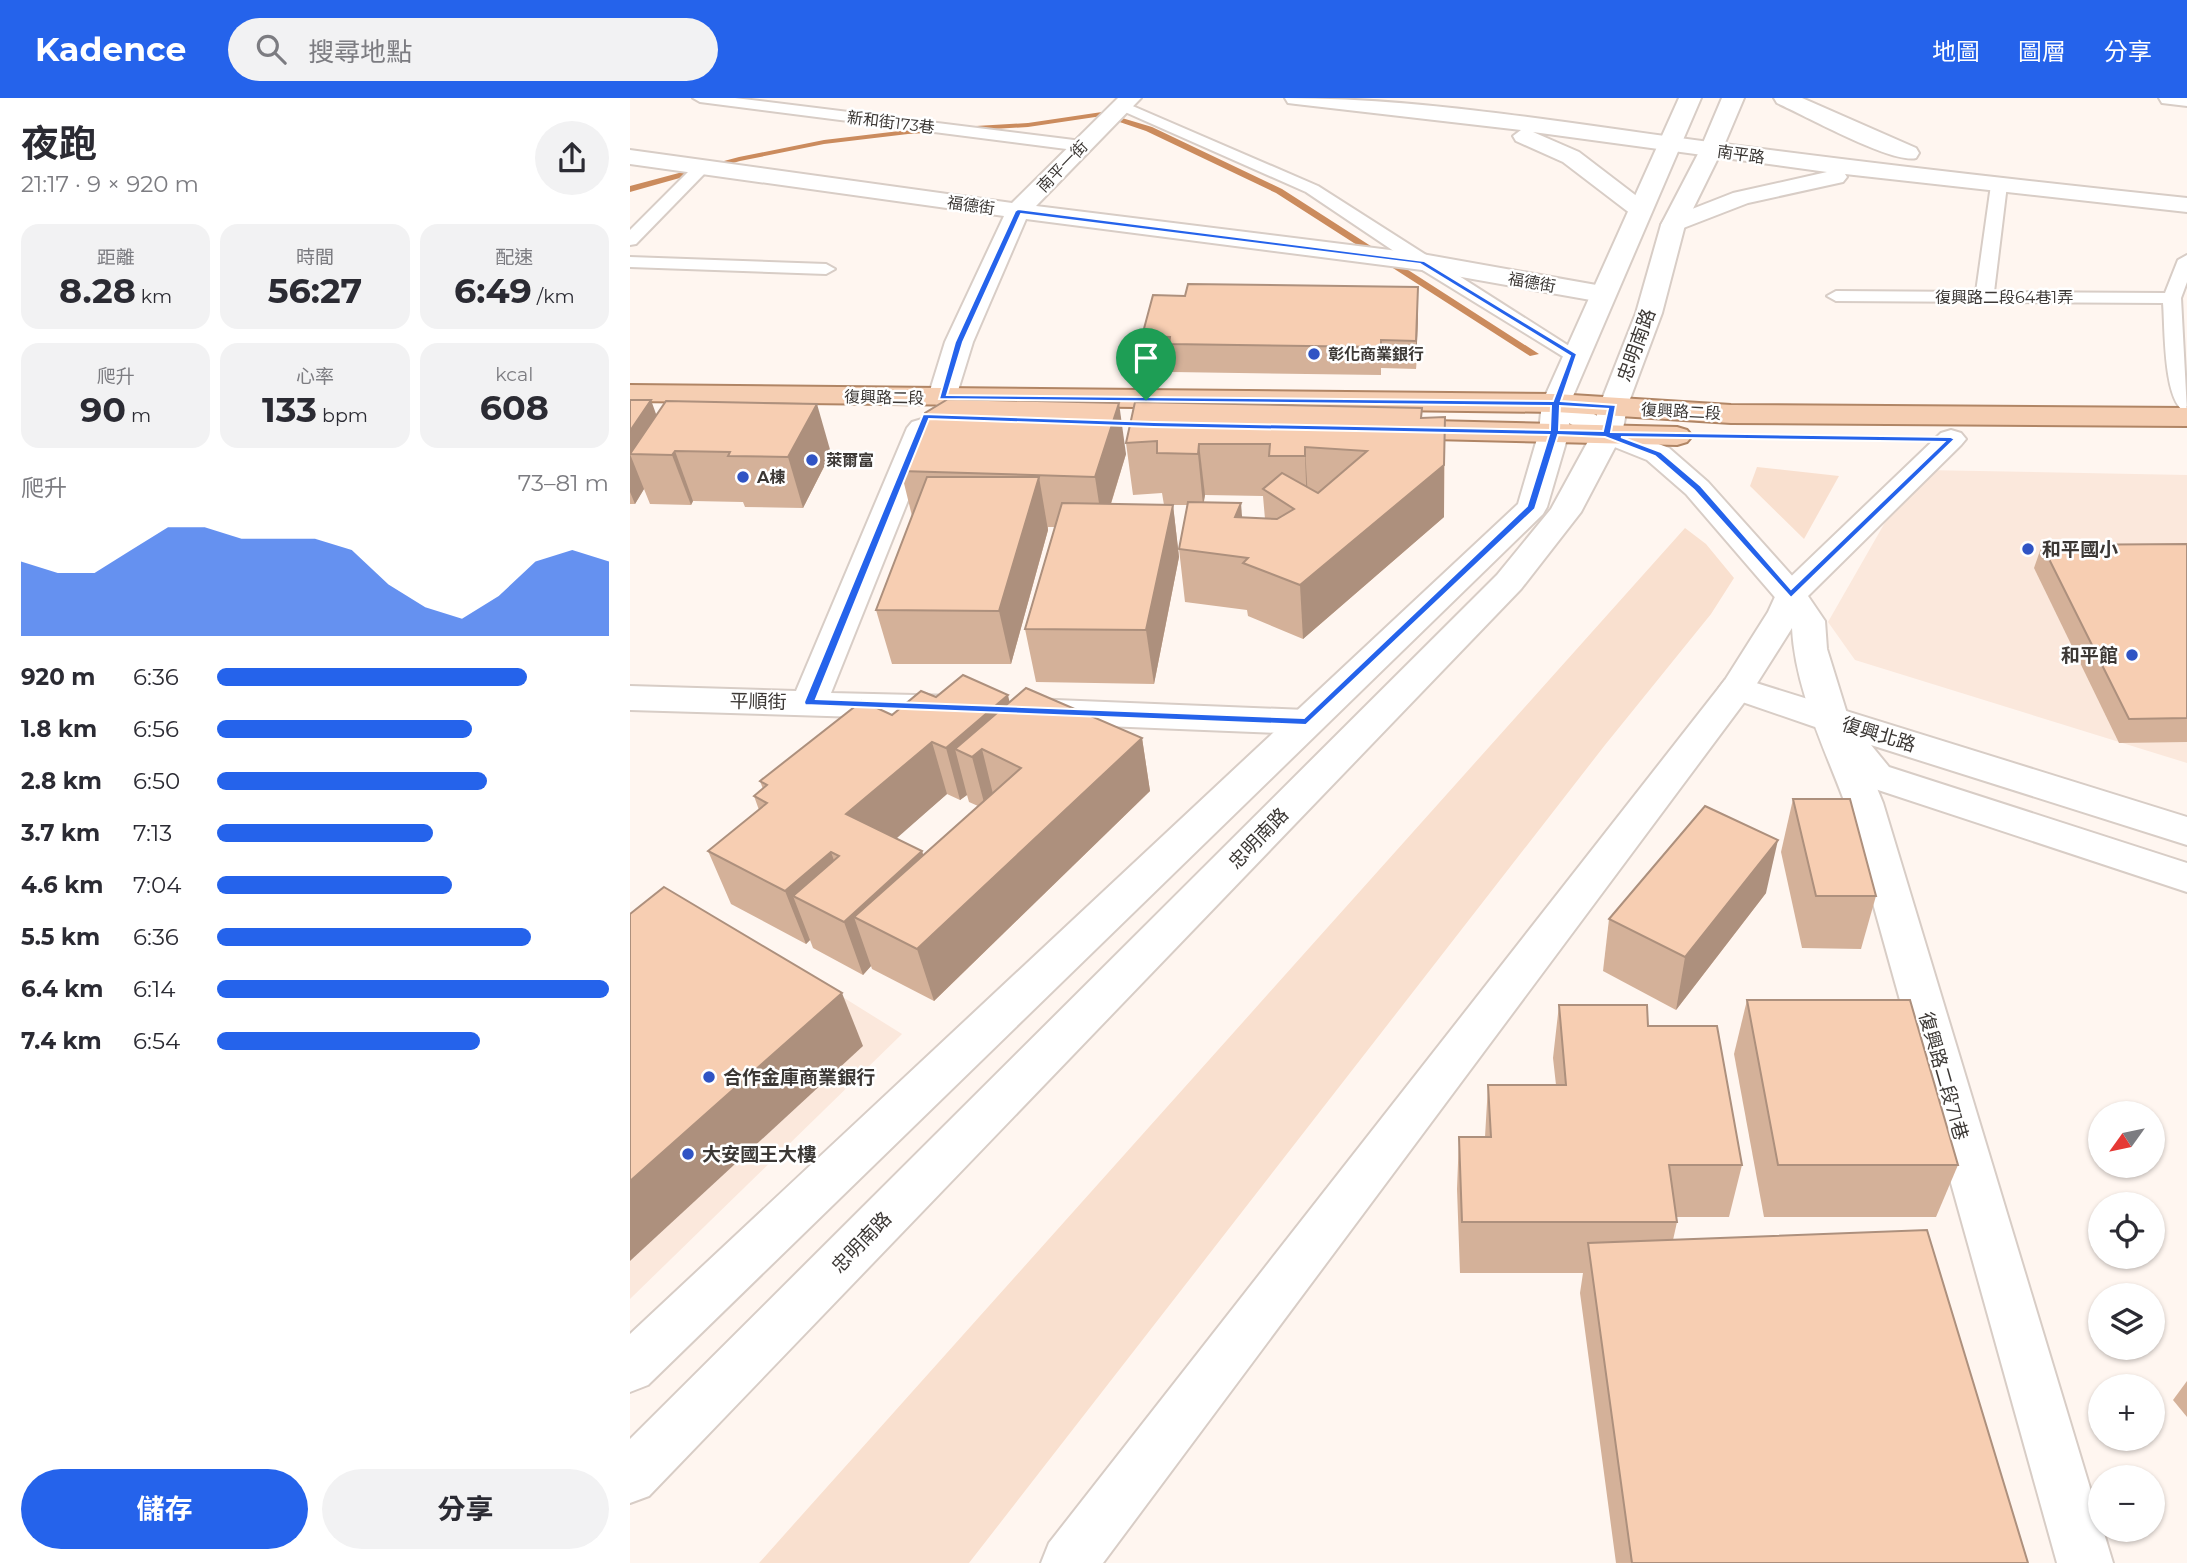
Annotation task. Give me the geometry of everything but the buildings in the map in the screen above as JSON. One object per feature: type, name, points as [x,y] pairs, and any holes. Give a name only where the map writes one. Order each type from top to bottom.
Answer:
[{"type":"main road","name":"復興路二段","points":[[630,393],[934,407],[1265,427]]},
{"type":"main road","name":"復興路二段","points":[[630,414],[934,407],[1555,418],[1951,439],[2187,441]]},
{"type":"main road","name":"復興路二段","points":[[1610,421],[1731,414],[2187,417]]},
{"type":"main road","name":"復興路二段","points":[[1361,429],[1555,418]]},
{"type":"street","name":"南平路","points":[[1296,98],[1464,105],[1715,141],[1888,173],[2187,205]]},
{"type":"street","points":[[630,1368],[1532,507],[1574,355],[1690,98]]},
{"type":"street","name":"忠明南路","points":[[630,1477],[1508,582],[1565,512],[1610,421],[1649,313],[1673,225],[1733,98]]},
{"type":"street","points":[[1785,98],[1858,133],[1908,153]]},
{"type":"street","points":[[2170,98],[2187,100]]},
{"type":"street","points":[[1464,105],[1498,100]]},
{"type":"street","name":"南平一街","points":[[809,702],[959,342],[1018,211],[1125,102]]},
{"type":"street","points":[[1464,105],[1571,157],[1639,209]]},
{"type":"street","name":"南平路","points":[[1715,141],[1908,153],[2187,187]]},
{"type":"street","name":"福德街","points":[[630,157],[1018,211],[1422,262],[1602,294]]},
{"type":"street","points":[[1673,225],[1768,190],[1850,175],[1888,173]]},
{"type":"street","name":"復興路二段71巷","points":[[1610,421],[1658,454],[1697,488],[1791,595],[1808,621],[1810,649],[1831,720],[1864,803],[2085,1563]]},
{"type":"street","points":[[1069,1563],[1737,688],[1785,612],[1791,595],[1951,439]]},
{"type":"street","points":[[1737,688],[1831,720]]},
{"type":"street","name":"平順街","points":[[630,698],[809,702],[1306,722]]},
{"type":"street","name":"復興北路","points":[[1831,720],[2187,831]]},
{"type":"street","name":"復興北路","points":[[1831,720],[1876,776],[2187,878]]},
{"type":"lane","name":"新和街173巷","points":[[700,98],[1082,146]]},
{"type":"lane","points":[[1125,102],[1312,188],[1422,262],[1574,355]]},
{"type":"lane","points":[[630,240],[702,167]]},
{"type":"lane","points":[[1984,298],[1999,185]]},
{"type":"lane","points":[[2187,260],[2172,298],[2178,382],[2187,406]]},
{"type":"lane","points":[[630,262],[826,269]]},
{"type":"lane","name":"復興路二段64巷1弄","points":[[1836,296],[2172,298]]},
{"type":"shaded area","points":[[1757,467],[1839,476],[1804,539],[1750,486]]},
{"type":"shaded area","name":"和平國小","points":[[1924,470],[2187,475],[2187,763],[1855,660],[1828,622],[1911,477]]},
{"type":"shaded area","points":[[1685,528],[1706,544],[1734,578],[1711,614],[1605,745],[969,1563],[759,1563]]},
{"type":"shaded area","name":"大安國王大樓","points":[[708,913],[902,1034],[630,1299],[630,970]]},
{"type":"waterway","points":[[630,189],[739,159],[824,142],[908,132],[1028,125],[1102,114],[1149,129],[1279,191],[1534,354]]},
{"type":"place","name":"彰化商業銀行","points":[[1314,354]]},
{"type":"place","name":"萊爾富","points":[[812,460]]},
{"type":"place","name":"A棟","points":[[743,477]]},
{"type":"place","name":"和平國小","points":[[2028,549]]},
{"type":"place","name":"和平館","points":[[2132,655]]},
{"type":"place","name":"合作金庫商業銀行","points":[[709,1077]]},
{"type":"place","name":"大安國王大樓","points":[[688,1154]]},
{"type":"route","points":[[1146,400],[942,397],[959,342],[1018,211],[1422,262],[1574,355],[1556,403],[1613,407],[1606,434],[1951,439],[1791,595],[1697,488],[1658,454],[1606,434],[1555,432],[1154,425],[926,416],[809,702],[1306,722],[1532,507],[1555,432],[1556,403],[1146,400]]}]
